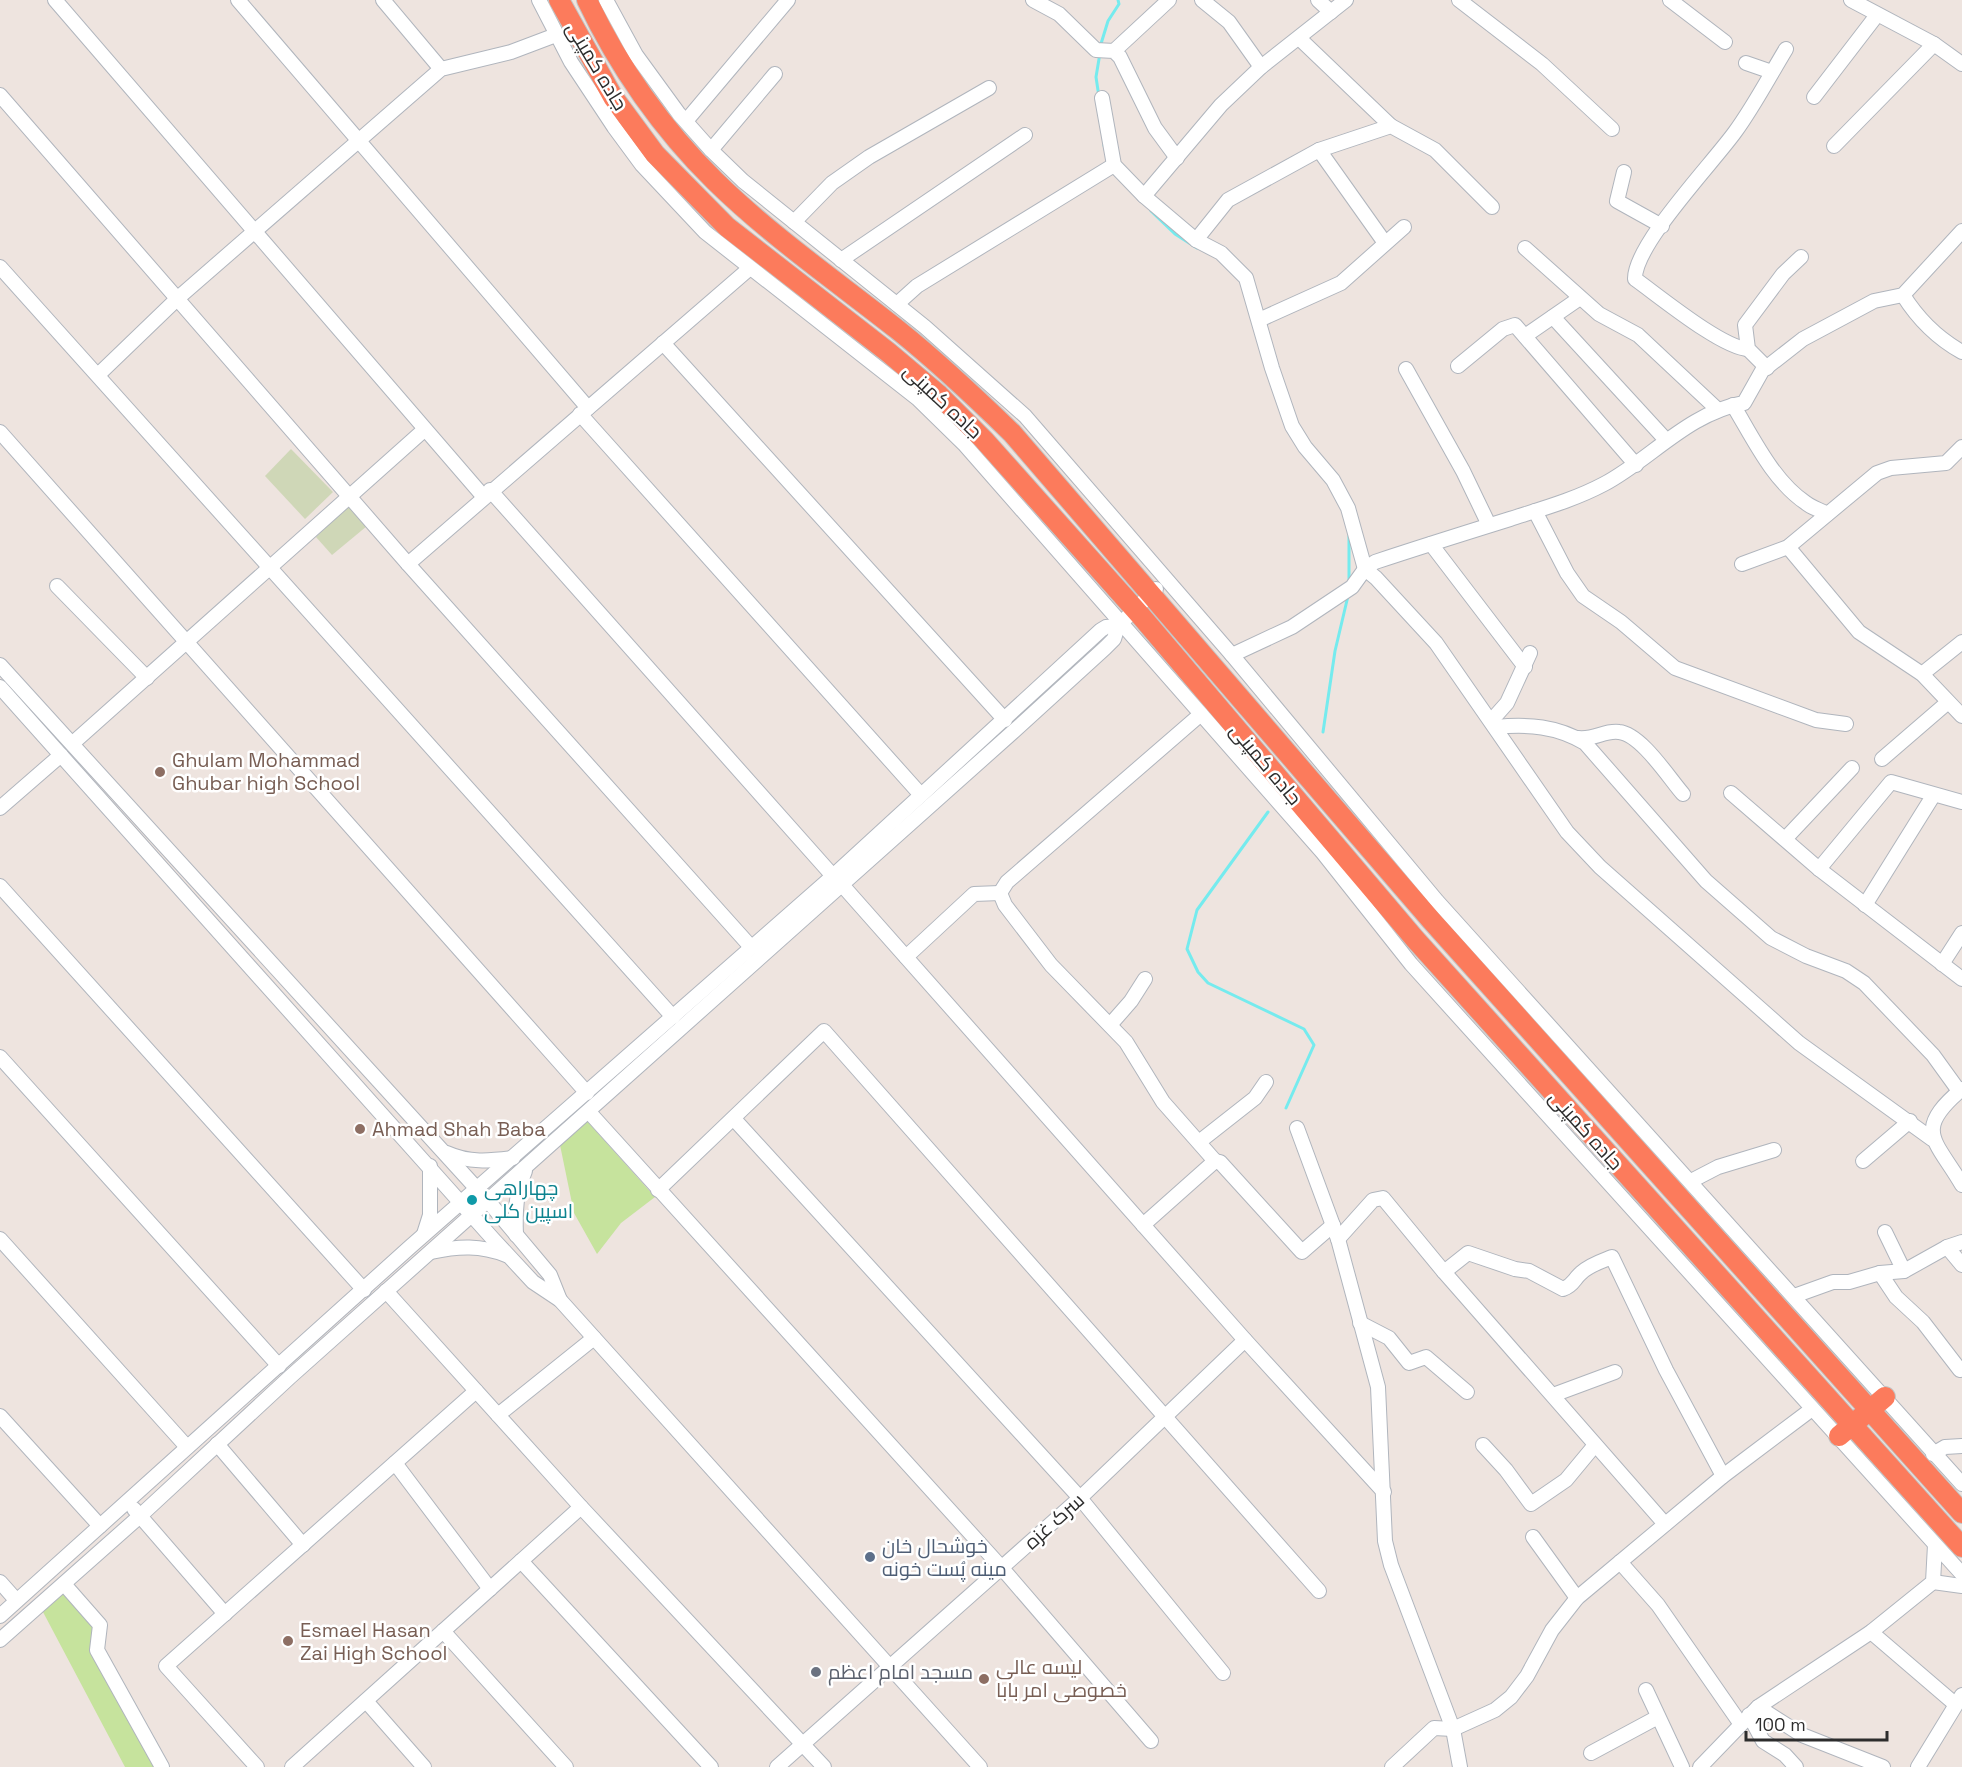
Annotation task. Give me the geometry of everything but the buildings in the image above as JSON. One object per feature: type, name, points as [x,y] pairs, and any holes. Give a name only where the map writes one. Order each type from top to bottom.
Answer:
[{"type":"highway","name":"جاده کمپنی","points":[[559,0],[579,58],[613,97],[649,159],[727,227],[888,351],[939,395],[984,440],[1125,619],[1415,939],[1846,1432],[1962,1547]]},
{"type":"highway","name":"جاده کمپنی","points":[[587,0],[611,46],[668,130],[748,213],[897,329],[965,387],[1012,433],[1431,920],[1962,1513]]},
{"type":"highway","points":[[1846,1432],[1885,1397]]},
{"type":"street","points":[[55,0],[424,430],[487,493],[832,876]]},
{"type":"street","points":[[238,0],[584,411],[921,795]]},
{"type":"street","points":[[383,0],[441,69]]},
{"type":"street","points":[[539,0],[556,35],[579,58]]},
{"type":"street","points":[[606,0],[636,55],[686,122],[743,182],[897,304],[975,369],[1025,416],[1232,655],[1437,901],[1962,1484]]},
{"type":"street","points":[[686,122],[788,0]]},
{"type":"street","points":[[1037,0],[1059,15],[1096,50],[1114,51],[1169,0]]},
{"type":"street","points":[[1202,0],[1229,22],[1261,67]]},
{"type":"street","points":[[1318,0],[1331,12]]},
{"type":"street","points":[[1144,196],[1221,105],[1261,67],[1300,39],[1346,0]]},
{"type":"street","points":[[1459,0],[1542,64],[1612,129]]},
{"type":"street","points":[[1670,0],[1725,42]]},
{"type":"street","points":[[1851,0],[1934,44],[1962,64]]},
{"type":"street","points":[[1814,97],[1877,15]]},
{"type":"street","points":[[98,375],[178,298],[441,69],[511,52],[556,35]]},
{"type":"street","points":[[1300,39],[1390,126],[1435,150],[1492,207]]},
{"type":"street","points":[[1834,146],[1934,44]]},
{"type":"street","points":[[1748,349],[1739,349],[1714,335],[1635,279],[1635,270],[1645,246],[1736,131],[1786,49]]},
{"type":"street","points":[[1114,51],[1130,76],[1155,128],[1177,158]]},
{"type":"street","points":[[1746,63],[1772,72]]},
{"type":"street","points":[[711,150],[775,74]]},
{"type":"street","points":[[794,222],[832,183],[869,157],[989,88]]},
{"type":"street","points":[[0,94],[408,564],[751,947]]},
{"type":"street","points":[[1102,98],[1109,168],[1196,240],[1221,253],[1246,278],[1272,368],[1292,426],[1305,447],[1333,480],[1343,498],[1365,569],[1436,643],[1567,832],[1600,867],[1799,1043],[1932,1139],[1962,1185]]},
{"type":"street","points":[[1196,240],[1228,200],[1319,150],[1390,126]]},
{"type":"street","points":[[841,260],[1025,135]]},
{"type":"street","points":[[1319,150],[1385,243]]},
{"type":"street","points":[[649,159],[705,232],[918,399],[964,444],[1125,619],[1201,714],[1323,853],[1411,964],[1812,1409],[1846,1432],[1935,1545],[1962,1574]]},
{"type":"street","points":[[897,304],[917,286],[1109,168]]},
{"type":"street","points":[[1624,172],[1617,201],[1662,226]]},
{"type":"street","points":[[1259,320],[1341,283],[1404,227]]},
{"type":"street","points":[[1232,655],[1292,627],[1348,589],[1365,569],[1375,562],[1535,511],[1603,485],[1636,465],[1666,440],[1717,409],[1744,403],[1767,368],[1803,339],[1836,319],[1874,301],[1903,295],[1962,231]]},
{"type":"street","points":[[1525,248],[1580,298],[1617,325],[1638,335],[1717,409]]},
{"type":"street","points":[[1767,368],[1748,349],[1745,325],[1783,274],[1801,257]]},
{"type":"street","points":[[0,267],[673,1017]]},
{"type":"street","points":[[408,564],[487,493],[750,268]]},
{"type":"street","points":[[1903,295],[1916,315],[1947,344],[1962,352]]},
{"type":"street","points":[[1525,336],[1580,298]]},
{"type":"street","points":[[1553,317],[1666,440]]},
{"type":"street","points":[[1458,366],[1503,329],[1515,325],[1636,465]]},
{"type":"street","points":[[663,343],[1005,720]]},
{"type":"street","points":[[1406,369],[1463,471],[1489,525]]},
{"type":"street","points":[[1733,405],[1760,450],[1783,481],[1807,504],[1827,514]]},
{"type":"street","points":[[73,743],[424,430]]},
{"type":"street","points":[[0,432],[587,1093]]},
{"type":"street","points":[[1742,564],[1788,547],[1877,473],[1891,468],[1946,463],[1962,447]]},
{"type":"street","points":[[1535,511],[1567,573],[1583,596],[1621,622],[1676,668],[1816,720],[1846,724]]},
{"type":"street","points":[[1431,544],[1525,667]]},
{"type":"street","points":[[1788,547],[1859,632],[1922,674],[1947,703],[1962,716]]},
{"type":"street","points":[[0,1640],[140,1516],[386,1291],[908,827],[1105,648],[1114,639],[1125,619],[1167,580]]},
{"type":"street","points":[[57,586],[147,678]]},
{"type":"street","points":[[0,1616],[424,1234],[832,876],[1101,630],[1125,619]]},
{"type":"street","points":[[1922,674],[1962,642]]},
{"type":"street","points":[[1493,724],[1507,703],[1530,653]]},
{"type":"street","points":[[0,665],[488,1201],[550,1275],[560,1300]]},
{"type":"street","points":[[0,687],[509,1257],[533,1282],[560,1300],[980,1767]]},
{"type":"street","points":[[1882,759],[1947,703]]},
{"type":"street","points":[[1000,893],[1007,882],[1201,714]]},
{"type":"street","points":[[1493,724],[1530,724],[1571,734],[1586,743],[1706,881],[1771,938],[1806,956],[1846,971],[1886,1002],[1933,1055],[1960,1090],[1932,1124],[1932,1139]]},
{"type":"street","points":[[1578,738],[1591,740],[1603,734],[1620,732],[1637,739],[1683,794]]},
{"type":"street","points":[[0,808],[61,755]]},
{"type":"street","points":[[1785,839],[1852,768]]},
{"type":"street","points":[[1819,869],[1890,782],[1933,796],[1962,802]]},
{"type":"street","points":[[1731,793],[1819,869],[1962,979]]},
{"type":"street","points":[[1865,905],[1933,796]]},
{"type":"street","points":[[122,824],[134,814]]},
{"type":"street","points":[[897,816],[908,827]]},
{"type":"street","points":[[0,886],[364,1290]]},
{"type":"street","points":[[843,886],[1245,1340],[1384,1492]]},
{"type":"street","points":[[906,957],[975,894],[1000,893]]},
{"type":"street","points":[[1000,893],[1005,905],[1051,965],[1110,1025],[1141,1064],[1163,1102],[1215,1161],[1220,1162],[1302,1252],[1333,1225]]},
{"type":"street","points":[[772,929],[783,940]]},
{"type":"street","points":[[1942,964],[1962,933]]},
{"type":"street","points":[[1110,1025],[1131,1001],[1145,979]]},
{"type":"street","points":[[658,1190],[824,1031],[1319,1591]]},
{"type":"street","points":[[0,1056],[279,1365]]},
{"type":"street","points":[[1199,1142],[1255,1098],[1266,1082]]},
{"type":"street","points":[[589,1112],[1001,1568],[1151,1741]]},
{"type":"street","points":[[734,1119],[1080,1498],[1223,1672]]},
{"type":"street","points":[[1863,1161],[1910,1121]]},
{"type":"street","points":[[1297,1128],[1338,1239],[1377,1387],[1385,1541],[1391,1565],[1453,1730],[1460,1767]]},
{"type":"street","points":[[1691,1181],[1718,1167],[1774,1150]]},
{"type":"street","points":[[442,1151],[460,1159],[486,1162],[513,1158]]},
{"type":"street","points":[[1143,1225],[1215,1161]]},
{"type":"street","points":[[424,1234],[430,1215],[430,1166]]},
{"type":"street","points":[[516,1235],[515,1209],[519,1185],[528,1166]]},
{"type":"street","points":[[1338,1239],[1373,1200],[1383,1198],[1444,1272],[1665,1524]]},
{"type":"street","points":[[1885,1232],[1904,1271]]},
{"type":"street","points":[[0,1239],[187,1448]]},
{"type":"street","points":[[1794,1296],[1833,1282],[1849,1282],[1904,1271],[1947,1247],[1962,1242]]},
{"type":"street","points":[[429,1253],[451,1247],[470,1247],[489,1249],[509,1257]]},
{"type":"street","points":[[1947,1247],[1962,1264]]},
{"type":"street","points":[[1444,1272],[1468,1253],[1515,1269],[1528,1271],[1563,1289],[1572,1286],[1580,1273],[1588,1267],[1612,1257],[1666,1370],[1723,1476]]},
{"type":"street","points":[[1880,1274],[1896,1296],[1923,1322],[1960,1370]]},
{"type":"street","points":[[386,1291],[581,1507],[824,1767]]},
{"type":"street","points":[[1360,1323],[1389,1338],[1409,1363],[1426,1357],[1467,1392]]},
{"type":"street","points":[[498,1414],[594,1338]]},
{"type":"street","name":"سرک غزه","points":[[777,1767],[1080,1498],[1245,1340]]},
{"type":"street","points":[[1553,1395],[1615,1372]]},
{"type":"street","points":[[257,1767],[166,1666],[476,1391]]},
{"type":"street","points":[[1392,1767],[1434,1728],[1453,1730],[1495,1710],[1511,1697],[1527,1676],[1552,1630],[1577,1598],[1723,1476],[1812,1409]]},
{"type":"street","points":[[0,1416],[100,1526]]},
{"type":"street","points":[[217,1444],[303,1545]]},
{"type":"street","points":[[1483,1445],[1506,1470],[1531,1504],[1566,1480],[1595,1444]]},
{"type":"street","points":[[1934,1454],[1946,1447],[1962,1446]]},
{"type":"street","points":[[395,1463],[490,1589]]},
{"type":"street","points":[[157,1475],[170,1487]]},
{"type":"street","points":[[127,1501],[225,1614]]},
{"type":"street","points":[[292,1767],[581,1507]]},
{"type":"street","points":[[1533,1537],[1577,1598]]},
{"type":"street","points":[[1700,1767],[1749,1715],[1871,1632],[1932,1582],[1935,1545]]},
{"type":"street","points":[[520,1561],[711,1767]]},
{"type":"street","points":[[1620,1562],[1749,1715],[1763,1741],[1785,1755],[1796,1767]]},
{"type":"street","points":[[0,1582],[16,1600]]},
{"type":"street","points":[[1932,1582],[1962,1586]]},
{"type":"street","points":[[64,1584],[100,1625],[97,1650],[121,1689],[162,1767]]},
{"type":"street","points":[[443,1631],[566,1767]]},
{"type":"street","points":[[1871,1632],[1959,1699],[1917,1767]]},
{"type":"street","points":[[1646,1690],[1682,1767]]},
{"type":"street","points":[[366,1701],[424,1767]]},
{"type":"street","points":[[1749,1715],[1883,1767]]},
{"type":"street","points":[[1591,1753],[1658,1717]]},
{"type":"green space","points":[[291,449],[333,492],[305,519],[265,476]]},
{"type":"green space","points":[[348,506],[367,526],[332,555],[316,537]]},
{"type":"green space","points":[[586,1120],[655,1197],[621,1223],[597,1254],[574,1213],[560,1145]]},
{"type":"green space","points":[[65,1592],[94,1625],[93,1646],[159,1767],[125,1767],[43,1612]]},
{"type":"waterway","points":[[1100,47],[1108,21],[1119,4],[1118,0]]},
{"type":"waterway","points":[[1099,97],[1096,77],[1100,53]]},
{"type":"waterway","points":[[1104,145],[1109,164]]},
{"type":"waterway","points":[[1151,211],[1175,234],[1197,248]]},
{"type":"waterway","points":[[1349,536],[1349,583]]},
{"type":"waterway","points":[[1323,732],[1335,651],[1348,596]]},
{"type":"waterway","points":[[1268,812],[1197,910],[1187,949],[1198,972],[1208,983],[1304,1029],[1314,1045],[1286,1108]]},
{"type":"place","name":"Ghulam Mohammad Ghubar high School","points":[[160,772]]},
{"type":"place","name":"Ahmad Shah Baba","points":[[360,1129]]},
{"type":"place","name":"چهاراهی اسپین کلی","points":[[472,1200]]},
{"type":"place","name":"خوشحال خان مینه پُست خونه","points":[[870,1557]]},
{"type":"place","name":"Esmael Hasan Zai High School","points":[[288,1641]]},
{"type":"place","name":"مسجد امام اعظم","points":[[816,1672]]},
{"type":"place","name":"لیسه عالی خصوصی امر بابا","points":[[984,1679]]}]
